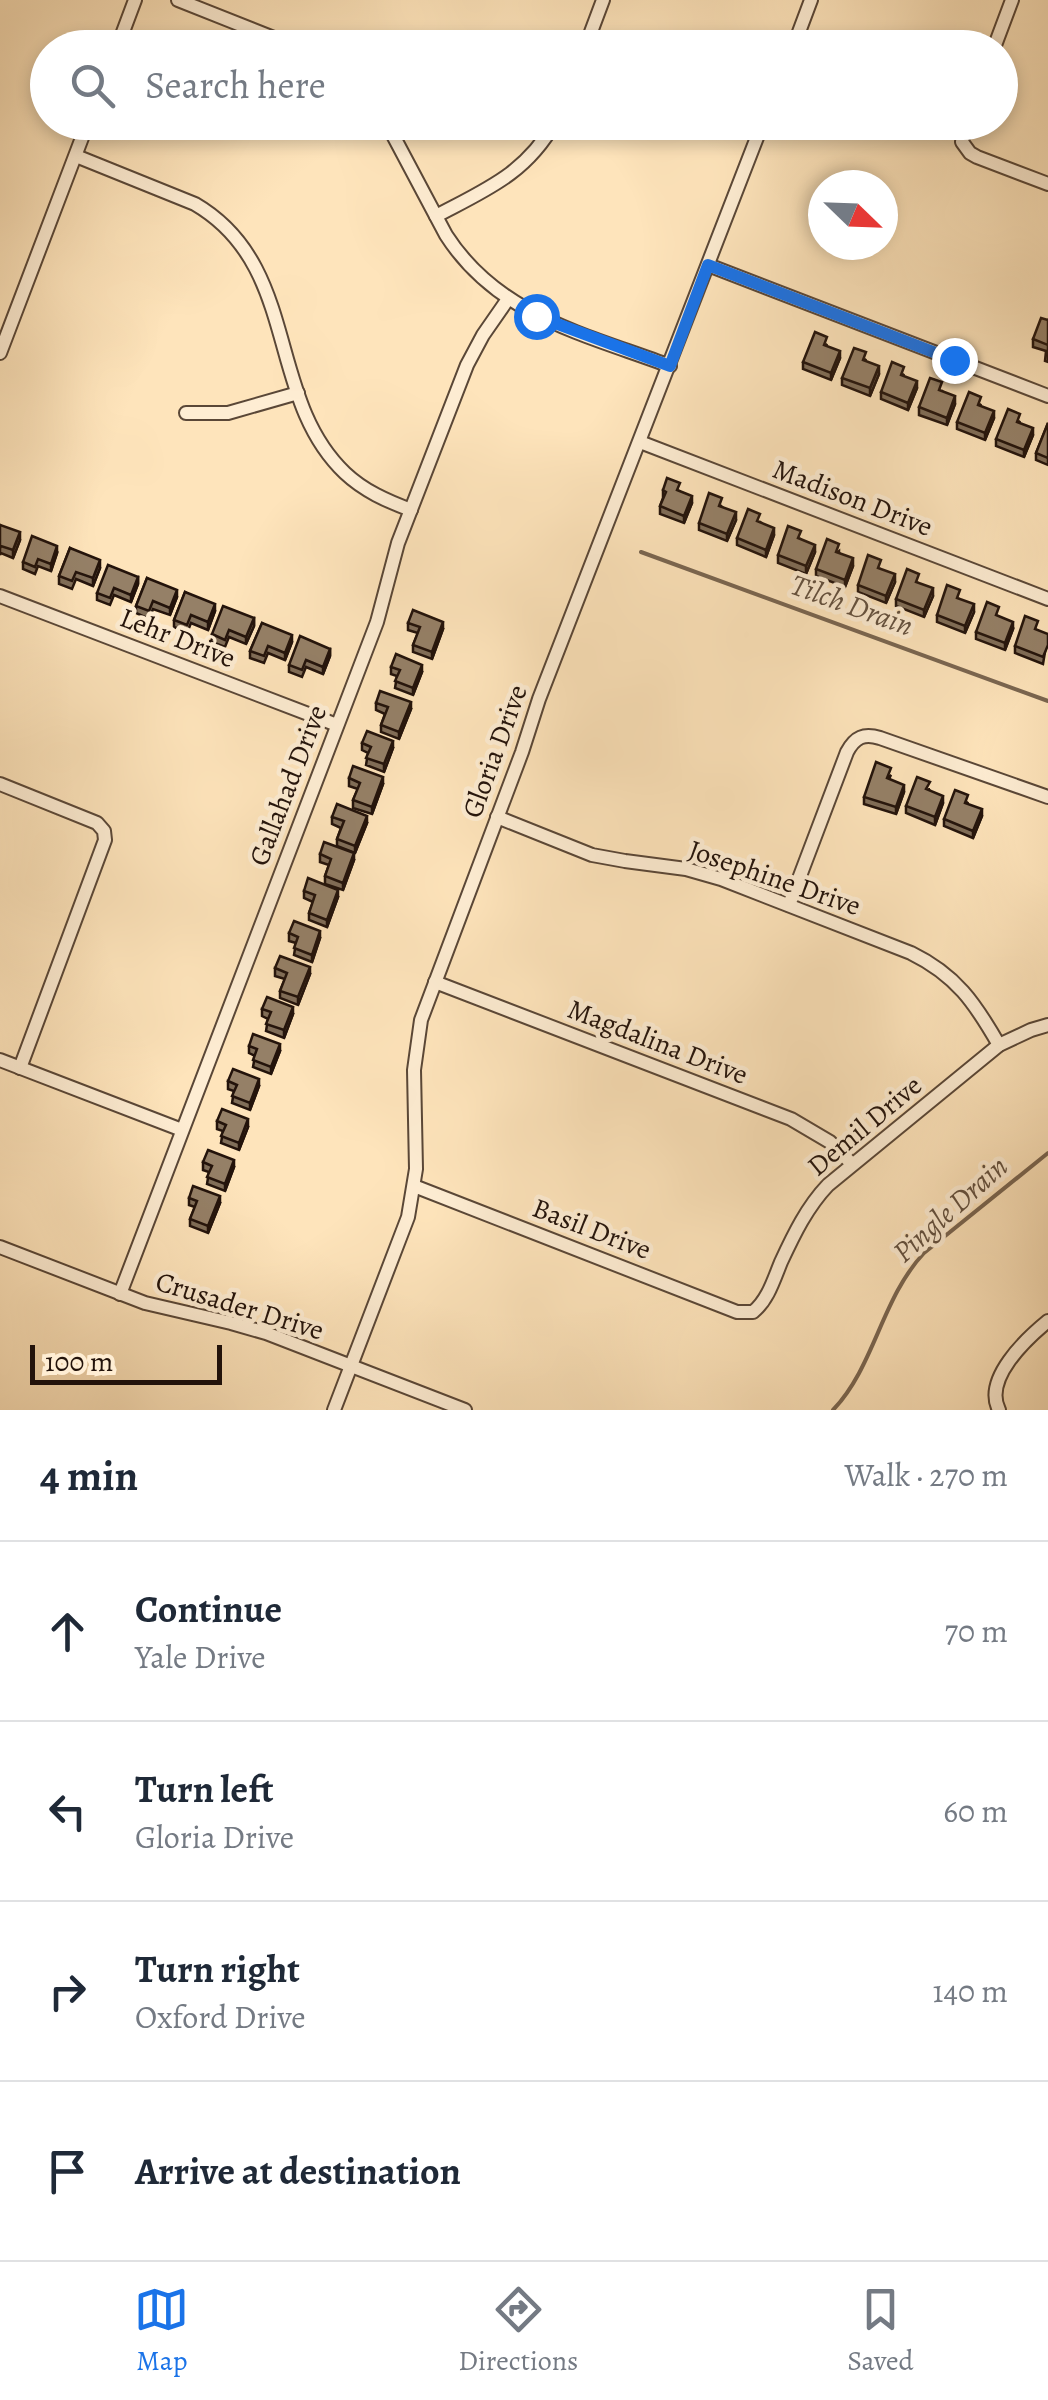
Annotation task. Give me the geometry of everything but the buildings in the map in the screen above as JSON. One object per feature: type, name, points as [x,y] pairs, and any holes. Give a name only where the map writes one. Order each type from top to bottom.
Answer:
[{"type":"street","points":[[124,30],[135,0]]},
{"type":"street","points":[[178,0],[254,30]]},
{"type":"street","points":[[592,30],[604,0]]},
{"type":"street","points":[[800,30],[811,0]]},
{"type":"street","points":[[1001,30],[1012,0]]},
{"type":"street","points":[[0,352],[82,140]]},
{"type":"street","points":[[396,140],[456,251],[481,279],[508,299],[554,323],[670,366]]},
{"type":"street","points":[[436,216],[516,170],[543,140]]},
{"type":"street","name":"Gloria Drive","points":[[334,1410],[402,1233],[414,1186],[415,1054],[422,1020],[539,699],[757,140]]},
{"type":"street","points":[[962,140],[970,153],[1048,184]]},
{"type":"street","points":[[76,156],[196,204],[236,236],[263,282],[298,393],[318,441],[336,465],[371,493],[412,510]]},
{"type":"street","points":[[708,265],[1048,396]]},
{"type":"street","name":"Gallahad Drive","points":[[120,1294],[377,622],[394,558],[467,365],[508,299]]},
{"type":"street","points":[[186,413],[228,413],[298,393]]},
{"type":"street","name":"Madison Drive","points":[[640,442],[1048,598]]},
{"type":"street","name":"Lehr Drive","points":[[0,596],[337,725]]},
{"type":"street","points":[[788,905],[848,752],[860,736],[871,735],[1048,797]]},
{"type":"street","points":[[0,784],[88,818],[104,831],[103,850],[20,1068]]},
{"type":"street","name":"Josephine Drive","points":[[497,818],[592,854],[686,869],[721,879],[911,953],[964,990],[999,1045]]},
{"type":"street","name":"Magdalina Drive","points":[[435,982],[806,1126],[852,1164]]},
{"type":"street","name":"Demil Drive","points":[[752,1312],[764,1300],[817,1196],[999,1045],[1048,1025]]},
{"type":"street","points":[[0,1060],[182,1130]]},
{"type":"street","name":"Basil Drive","points":[[414,1186],[737,1312],[752,1312]]},
{"type":"street","name":"Crusader Drive","points":[[0,1248],[161,1308],[248,1327],[465,1410]]},
{"type":"street","points":[[997,1407],[995,1388],[1005,1368],[1048,1321]]},
{"type":"waterway","name":"Tilch Drain","points":[[641,552],[1048,701]]},
{"type":"waterway","name":"Pingle Drain","points":[[833,1410],[859,1373],[909,1271],[924,1253],[1048,1153]]},
{"type":"route","points":[[536,316],[670,366],[708,265],[954,360]]}]
